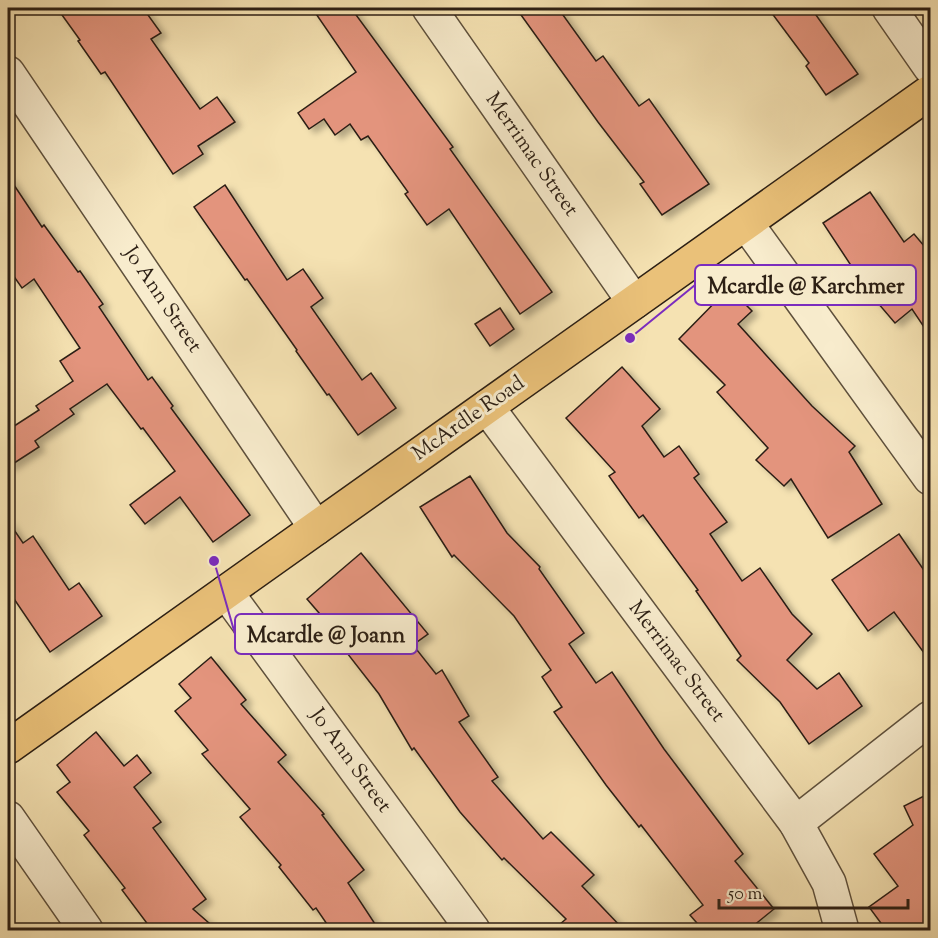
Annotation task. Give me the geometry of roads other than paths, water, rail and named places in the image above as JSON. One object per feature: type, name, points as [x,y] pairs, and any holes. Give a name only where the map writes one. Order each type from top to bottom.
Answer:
[{"type":"main road","name":"McArdle Road","points":[[12,735],[226,592],[930,92]]},
{"type":"street","name":"Merrimac Street","points":[[429,8],[634,302]]},
{"type":"street","points":[[889,8],[930,67]]},
{"type":"street","name":"Jo Ann Street","points":[[8,73],[316,528]]},
{"type":"street","points":[[746,223],[930,478]]},
{"type":"street","name":"Merrimac Street","points":[[487,407],[796,823],[829,883],[842,930]]},
{"type":"street","name":"Jo Ann Street","points":[[226,592],[473,930]]},
{"type":"street","points":[[796,823],[930,718]]},
{"type":"street","points":[[8,818],[86,930]]},
{"type":"place","name":"Mcardle @ Karchmer","points":[[630,338]]},
{"type":"place","name":"Mcardle @ Joann","points":[[214,561]]}]
